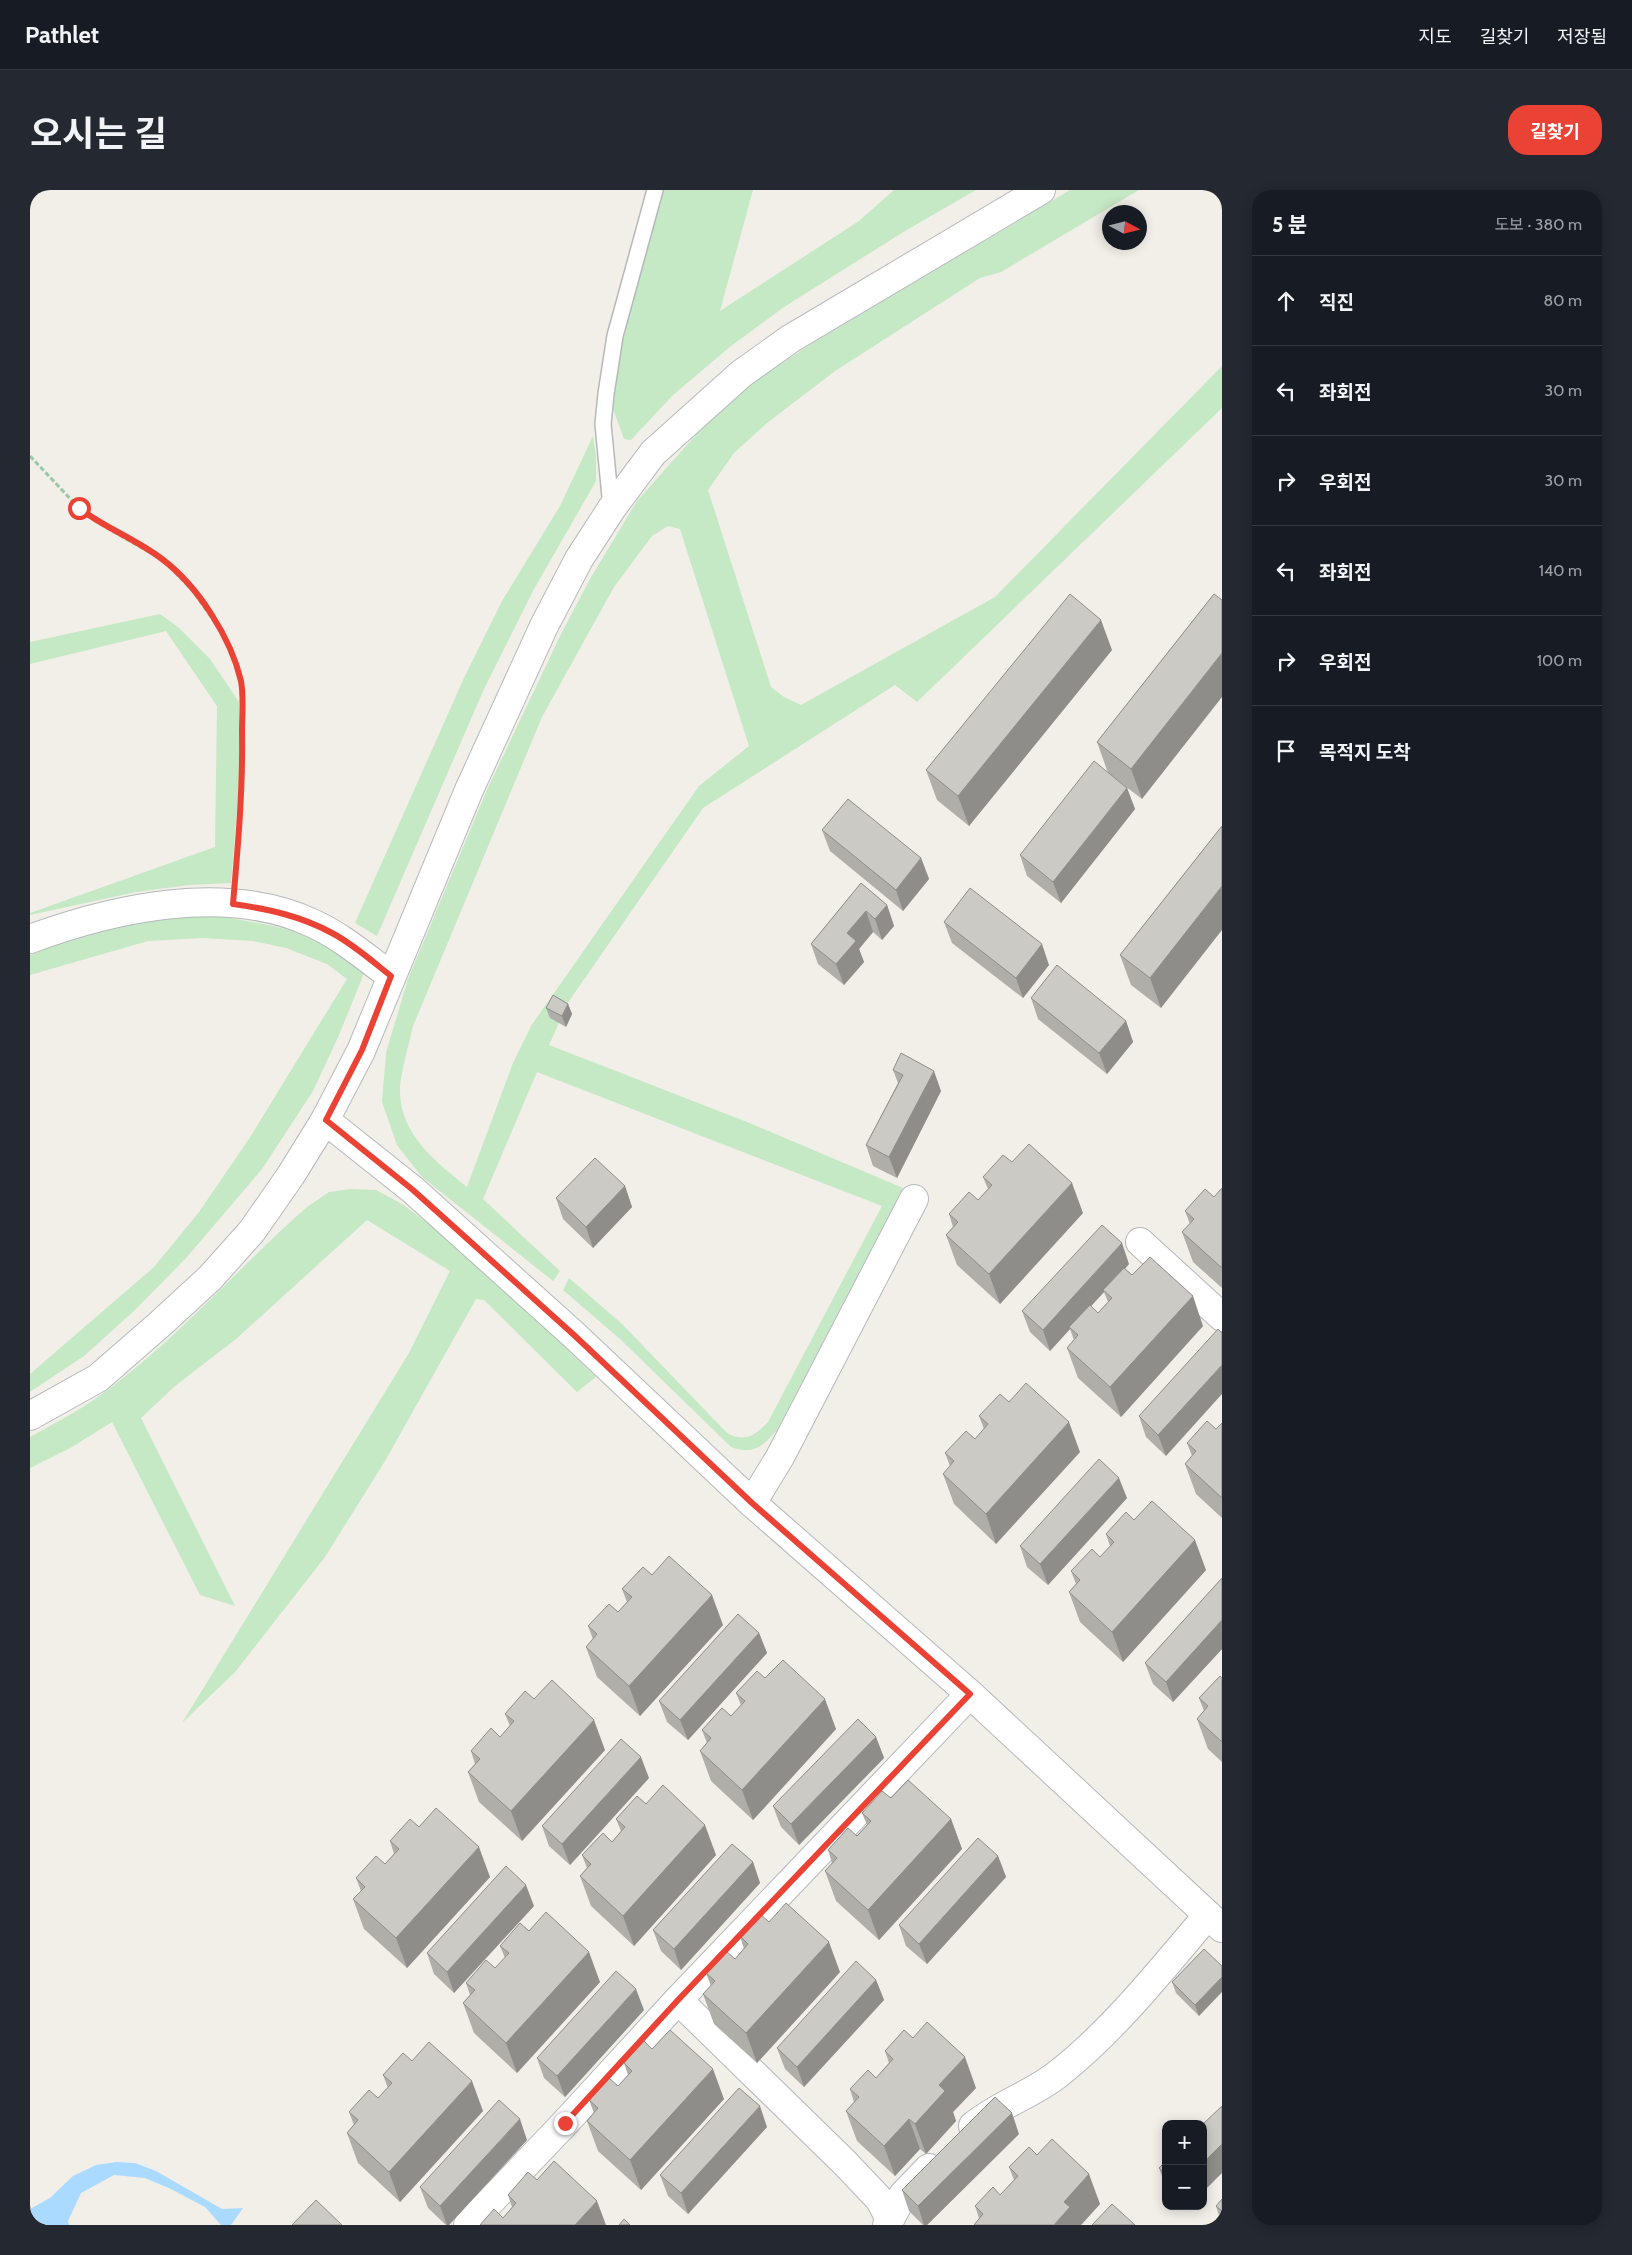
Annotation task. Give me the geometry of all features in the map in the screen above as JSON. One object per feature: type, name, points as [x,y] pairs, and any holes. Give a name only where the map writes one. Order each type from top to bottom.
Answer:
[{"type":"street","points":[[30,1416],[98,1378],[210,1278],[252,1231],[326,1120],[362,1050],[469,790],[544,626],[579,559],[612,508],[653,453],[748,369],[790,339],[1041,190]]},
{"type":"street","points":[[30,939],[133,909],[167,904],[233,904],[286,914],[310,922],[334,934],[391,976]]},
{"type":"street","points":[[326,1120],[413,1190],[523,1289],[752,1503],[970,1694],[1215,1921],[1084,2052],[1056,2075],[988,2114],[952,2144],[903,2195],[889,2222]]},
{"type":"street","points":[[752,1503],[780,1458],[914,1199]]},
{"type":"street","points":[[1140,1242],[1222,1317]]},
{"type":"street","points":[[468,2225],[678,2000],[970,1694]]},
{"type":"street","points":[[678,2000],[845,2163],[880,2200],[889,2222]]},
{"type":"lane","points":[[612,508],[603,424],[606,394],[615,336],[656,190]]},
{"type":"path","points":[[30,456],[79,508],[96,521],[163,560],[179,575],[210,612],[232,654],[242,684],[243,772],[233,904]]},
{"type":"green space","points":[[662,190],[753,190],[720,311],[859,221],[894,190],[976,190],[905,231],[784,307],[731,346],[673,395],[631,440],[624,439],[613,409],[622,344]]},
{"type":"green space","points":[[1070,190],[1139,190],[1114,205],[1102,205],[1102,212],[1001,272],[980,278],[835,371],[767,423],[734,453],[708,490],[771,687],[784,697],[801,705],[995,597],[1222,366],[1222,408],[917,702],[895,685],[703,808],[569,1001],[549,1045],[747,1122],[903,1188],[777,1430],[762,1445],[752,1450],[731,1447],[620,1339],[563,1290],[569,1278],[622,1324],[727,1433],[739,1437],[749,1436],[759,1431],[768,1422],[882,1206],[537,1072],[483,1199],[560,1271],[553,1281],[422,1177],[397,1145],[382,1102],[386,1053],[408,979],[487,790],[561,634],[590,579],[637,501],[711,418],[744,388],[813,343]],"holes":[[[668,526],[680,529],[749,746],[699,786],[531,1026],[513,1063],[467,1187],[441,1165],[418,1141],[409,1127],[403,1112],[400,1096],[401,1078],[413,1026],[542,717],[614,587],[652,536]]]},
{"type":"green space","points":[[593,436],[596,457],[596,481],[534,589],[484,689],[377,936],[355,923],[464,678],[502,601],[560,506]]},
{"type":"green space","points":[[160,614],[179,628],[210,659],[239,702],[240,773],[231,883],[189,885],[136,892],[30,915],[30,913],[215,847],[217,706],[166,631],[30,664],[30,642]]},
{"type":"green space","points":[[213,915],[274,926],[308,937],[337,952],[365,971],[339,1035],[313,1091],[262,1169],[187,1257],[135,1310],[84,1356],[30,1392],[30,1374],[154,1267],[199,1212],[249,1139],[347,979],[327,964],[286,948],[253,941],[203,938],[148,941],[30,975],[30,955],[83,936],[119,926],[156,918]]},
{"type":"green space","points":[[351,1189],[376,1190],[402,1204],[464,1250],[596,1377],[577,1392],[484,1300],[476,1299],[385,1461],[325,1557],[235,1672],[182,1723],[409,1353],[450,1271],[367,1220],[236,1339],[175,1386],[141,1418],[235,1606],[200,1595],[112,1422],[72,1447],[30,1468],[30,1437],[94,1400],[140,1364],[165,1343],[307,1207],[329,1192]]},
{"type":"water","points":[[116,2162],[135,2163],[156,2171],[222,2209],[243,2208],[231,2225],[221,2225],[205,2207],[171,2189],[145,2178],[114,2175],[81,2193],[68,2221],[69,2225],[30,2225],[30,2209],[50,2198],[73,2176],[96,2165]]},
{"type":"building","points":[[1070,594],[1101,620],[958,796],[926,770]]},
{"type":"building","points":[[1214,594],[1222,600],[1222,653],[1131,769],[1097,742]]},
{"type":"building","points":[[1094,761],[1127,788],[1053,882],[1020,855]]},
{"type":"building","points":[[848,799],[921,858],[896,890],[822,830]]},
{"type":"building","points":[[1222,826],[1222,886],[1150,978],[1120,955]]},
{"type":"building","points":[[861,883],[887,905],[875,919],[866,911],[847,933],[856,941],[836,964],[811,944]]},
{"type":"building","points":[[970,888],[1042,944],[1016,978],[944,922]]},
{"type":"building","points":[[1057,965],[1126,1021],[1099,1053],[1031,998]]},
{"type":"building","points":[[553,995],[568,1004],[562,1016],[546,1008]]},
{"type":"building","points":[[901,1053],[934,1071],[889,1157],[866,1145],[903,1075],[893,1070]]},
{"type":"building","points":[[1029,1144],[1072,1183],[989,1274],[946,1235],[958,1222],[949,1214],[969,1192],[978,1200],[992,1185],[983,1177],[1003,1155],[1012,1162]]},
{"type":"building","points":[[595,1158],[625,1186],[586,1227],[556,1198]]},
{"type":"building","points":[[1222,1188],[1222,1268],[1182,1232],[1194,1219],[1185,1211],[1205,1189],[1214,1197]]},
{"type":"building","points":[[1102,1225],[1122,1243],[1043,1330],[1022,1311]]},
{"type":"building","points":[[1150,1257],[1193,1296],[1110,1387],[1067,1348],[1078,1335],[1069,1327],[1090,1305],[1098,1313],[1112,1298],[1103,1290],[1124,1268],[1132,1275]]},
{"type":"building","points":[[1218,1329],[1222,1333],[1222,1365],[1158,1435],[1139,1416]]},
{"type":"building","points":[[1026,1383],[1069,1422],[986,1514],[943,1474],[954,1461],[945,1453],[966,1431],[975,1439],[988,1424],[979,1416],[1000,1394],[1009,1402]]},
{"type":"building","points":[[1207,1421],[1216,1429],[1222,1423],[1222,1498],[1185,1464],[1196,1451],[1187,1443]]},
{"type":"building","points":[[1099,1459],[1119,1478],[1040,1564],[1020,1546]]},
{"type":"building","points":[[1152,1501],[1195,1540],[1112,1632],[1069,1592],[1080,1580],[1071,1571],[1092,1549],[1100,1557],[1114,1542],[1106,1534],[1126,1512],[1134,1520]]},
{"type":"building","points":[[669,1556],[712,1595],[629,1686],[586,1647],[597,1634],[588,1626],[609,1604],[618,1612],[632,1597],[622,1589],[643,1567],[652,1575]]},
{"type":"building","points":[[1222,1578],[1222,1620],[1166,1682],[1145,1663]]},
{"type":"building","points":[[738,1614],[759,1633],[680,1720],[659,1701]]},
{"type":"building","points":[[783,1660],[825,1699],[742,1790],[700,1751],[711,1738],[702,1730],[722,1708],[731,1716],[745,1701],[736,1693],[757,1671],[765,1678]]},
{"type":"building","points":[[1220,1676],[1222,1678],[1222,1742],[1197,1719],[1208,1706],[1199,1698]]},
{"type":"building","points":[[552,1680],[594,1720],[511,1811],[468,1772],[480,1759],[471,1751],[491,1728],[500,1737],[514,1721],[505,1714],[525,1691],[534,1699]]},
{"type":"building","points":[[858,1719],[876,1737],[791,1824],[773,1806]]},
{"type":"building","points":[[621,1739],[641,1757],[562,1844],[542,1826]]},
{"type":"building","points":[[908,1780],[951,1819],[868,1910],[825,1871],[837,1858],[828,1850],[848,1828],[857,1836],[871,1821],[862,1813],[882,1791],[891,1798]]},
{"type":"building","points":[[663,1785],[705,1825],[623,1916],[580,1876],[591,1864],[582,1855],[603,1833],[612,1842],[625,1827],[616,1819],[637,1796],[646,1804]]},
{"type":"building","points":[[436,1808],[479,1847],[396,1938],[353,1899],[365,1887],[356,1878],[376,1856],[385,1864],[399,1849],[390,1841],[410,1819],[419,1827]]},
{"type":"building","points":[[978,1838],[998,1856],[919,1944],[899,1925]]},
{"type":"building","points":[[732,1844],[753,1862],[674,1949],[653,1930]]},
{"type":"building","points":[[506,1866],[526,1885],[447,1972],[427,1953]]},
{"type":"building","points":[[786,1903],[829,1942],[746,2033],[703,1994],[715,1981],[706,1973],[726,1951],[735,1959],[748,1944],[740,1936],[760,1914],[769,1922]]},
{"type":"building","points":[[546,1912],[589,1952],[506,2043],[463,2003],[475,1990],[466,1983],[486,1960],[495,1968],[509,1953],[500,1946],[520,1923],[529,1931]]},
{"type":"building","points":[[1204,1949],[1222,1966],[1222,1977],[1195,2005],[1172,1982]]},
{"type":"building","points":[[856,1961],[876,1980],[797,2067],[777,2048]]},
{"type":"building","points":[[616,1971],[636,1989],[557,2076],[537,2058]]},
{"type":"building","points":[[927,2022],[965,2057],[939,2085],[945,2091],[915,2124],[909,2119],[884,2146],[846,2111],[859,2097],[850,2089],[868,2070],[876,2078],[893,2059],[885,2051],[904,2030],[913,2038]]},
{"type":"building","points":[[670,2030],[713,2069],[630,2160],[587,2121],[598,2108],[589,2100],[609,2078],[618,2086],[632,2071],[624,2063],[644,2041],[652,2049]]},
{"type":"building","points":[[429,2042],[472,2081],[389,2172],[347,2133],[358,2120],[349,2112],[369,2090],[378,2098],[392,2083],[383,2075],[403,2053],[412,2061]]},
{"type":"building","points":[[739,2088],[760,2106],[681,2193],[660,2175]]},
{"type":"building","points":[[995,2097],[1012,2113],[918,2206],[902,2190]]},
{"type":"building","points":[[499,2100],[520,2119],[440,2206],[420,2187]]},
{"type":"building","points":[[1222,2106],[1222,2144],[1207,2159],[1207,2120]]},
{"type":"building","points":[[1052,2139],[1089,2174],[1064,2202],[1070,2207],[1054,2225],[974,2225],[983,2214],[975,2206],[993,2187],[1000,2195],[1018,2176],[1009,2167],[1029,2147],[1037,2155]]},
{"type":"building","points":[[554,2161],[597,2201],[575,2225],[480,2225],[494,2209],[503,2218],[516,2203],[508,2195],[528,2172],[537,2180]]},
{"type":"building","points":[[1222,2199],[1222,2211],[1216,2206]]},
{"type":"building","points":[[316,2200],[342,2225],[292,2225]]},
{"type":"building","points":[[1112,2204],[1135,2225],[1092,2225]]},
{"type":"building","points":[[1222,2216],[1222,2225],[1214,2225]]},
{"type":"building","points":[[624,2219],[630,2225],[619,2225]]},
{"type":"route","points":[[79,508],[96,521],[163,560],[179,575],[210,612],[236,662],[242,684],[243,772],[233,904],[262,908],[310,922],[334,934],[391,976],[362,1050],[326,1120],[413,1190],[574,1335],[752,1503],[970,1694],[678,2000],[565,2123]]}]
